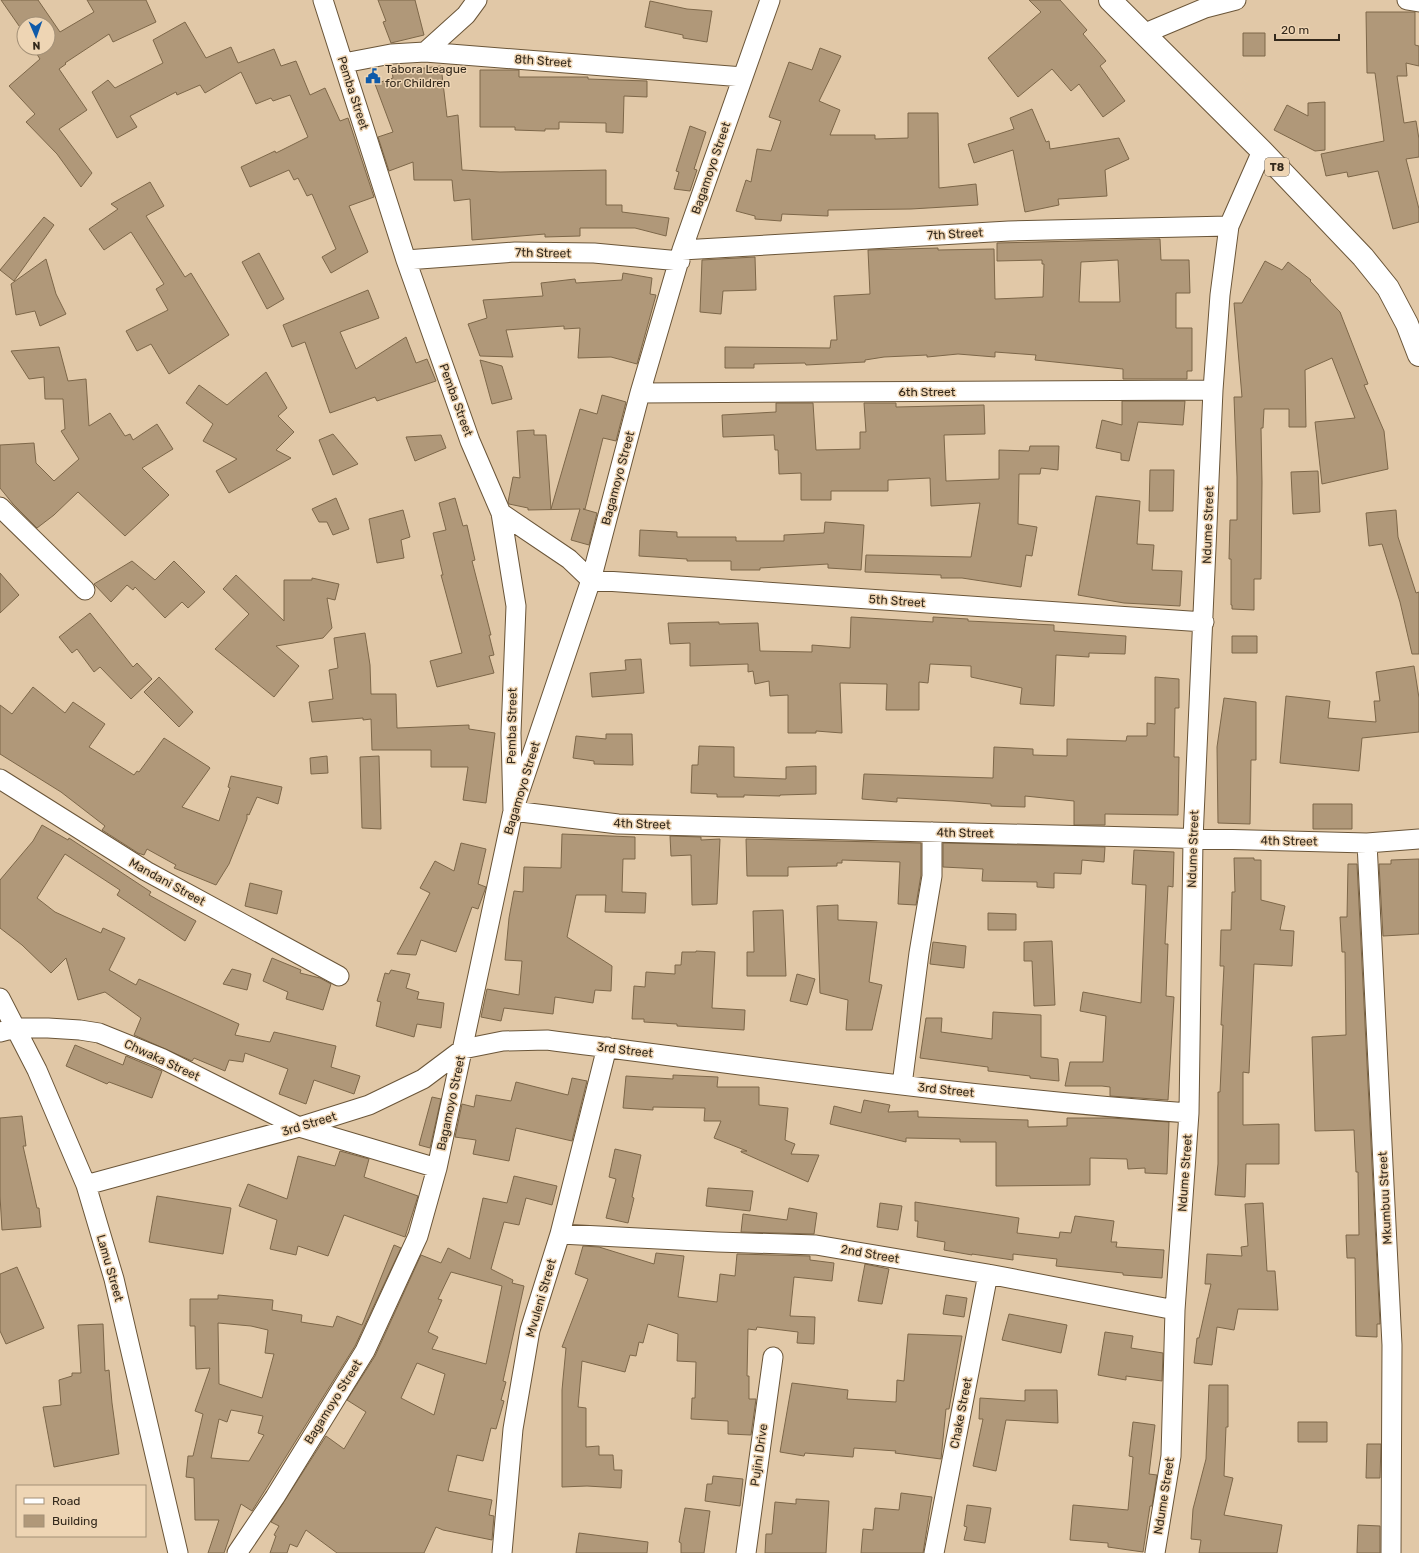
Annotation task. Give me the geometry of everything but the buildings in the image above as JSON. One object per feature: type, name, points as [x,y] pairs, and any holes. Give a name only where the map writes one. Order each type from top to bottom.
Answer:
[{"type":"highway","name":"T8","points":[[1110,0],[1262,151],[1363,257],[1388,288],[1407,324],[1419,354]]},
{"type":"street","name":"Pemba Street","points":[[323,0],[406,260],[470,441],[501,513],[516,606],[511,733],[513,811]]},
{"type":"street","points":[[425,52],[466,15],[477,0]]},
{"type":"street","name":"Bagamoyo Street","points":[[237,1553],[275,1497],[365,1350],[418,1236],[437,1168],[513,811],[591,580],[640,393],[681,256],[770,0]]},
{"type":"street","points":[[1143,34],[1205,8],[1236,0]]},
{"type":"street","points":[[1407,0],[1419,2]]},
{"type":"street","name":"8th Street","points":[[344,63],[390,54],[425,52],[743,77]]},
{"type":"street","name":"Ndume Street","points":[[1155,1553],[1171,1456],[1175,1310],[1189,1113],[1193,839],[1204,622],[1213,390],[1220,295],[1229,226],[1262,151]]},
{"type":"street","name":"7th Street","points":[[406,260],[515,252],[681,256],[1009,231],[1229,226]]},
{"type":"street","name":"6th Street","points":[[640,393],[1213,390]]},
{"type":"street","points":[[0,507],[85,590]]},
{"type":"street","points":[[501,513],[569,558],[591,580]]},
{"type":"street","name":"5th Street","points":[[591,580],[1204,622]]},
{"type":"street","name":"Mandani Street","points":[[0,779],[146,871],[339,976]]},
{"type":"street","name":"4th Street","points":[[513,811],[618,824],[1368,843],[1419,839]]},
{"type":"street","points":[[902,1085],[919,953],[932,876],[932,832]]},
{"type":"street","name":"Mkumbuu Street","points":[[1368,843],[1392,1345],[1391,1553]]},
{"type":"street","name":"Lamu Street","points":[[0,998],[7,1030],[37,1070],[69,1141],[86,1185],[114,1279],[178,1553]]},
{"type":"street","name":"Chwaka Street","points":[[7,1030],[80,1030],[112,1037],[200,1077],[299,1127],[437,1168]]},
{"type":"street","name":"3rd Street","points":[[86,1185],[299,1127],[369,1105],[423,1078],[463,1049],[503,1040],[547,1040],[1080,1106],[1189,1113]]},
{"type":"street","name":"Mvuleni Street","points":[[502,1553],[513,1430],[530,1330],[560,1234],[607,1048]]},
{"type":"street","name":"2nd Street","points":[[560,1234],[717,1242],[816,1245],[988,1274],[1175,1310]]},
{"type":"street","name":"Chake Street","points":[[934,1553],[988,1274]]},
{"type":"street","name":"Pujini Drive","points":[[746,1553],[773,1357]]},
{"type":"place","name":"Tabora League for Children","points":[[373,76]]}]
